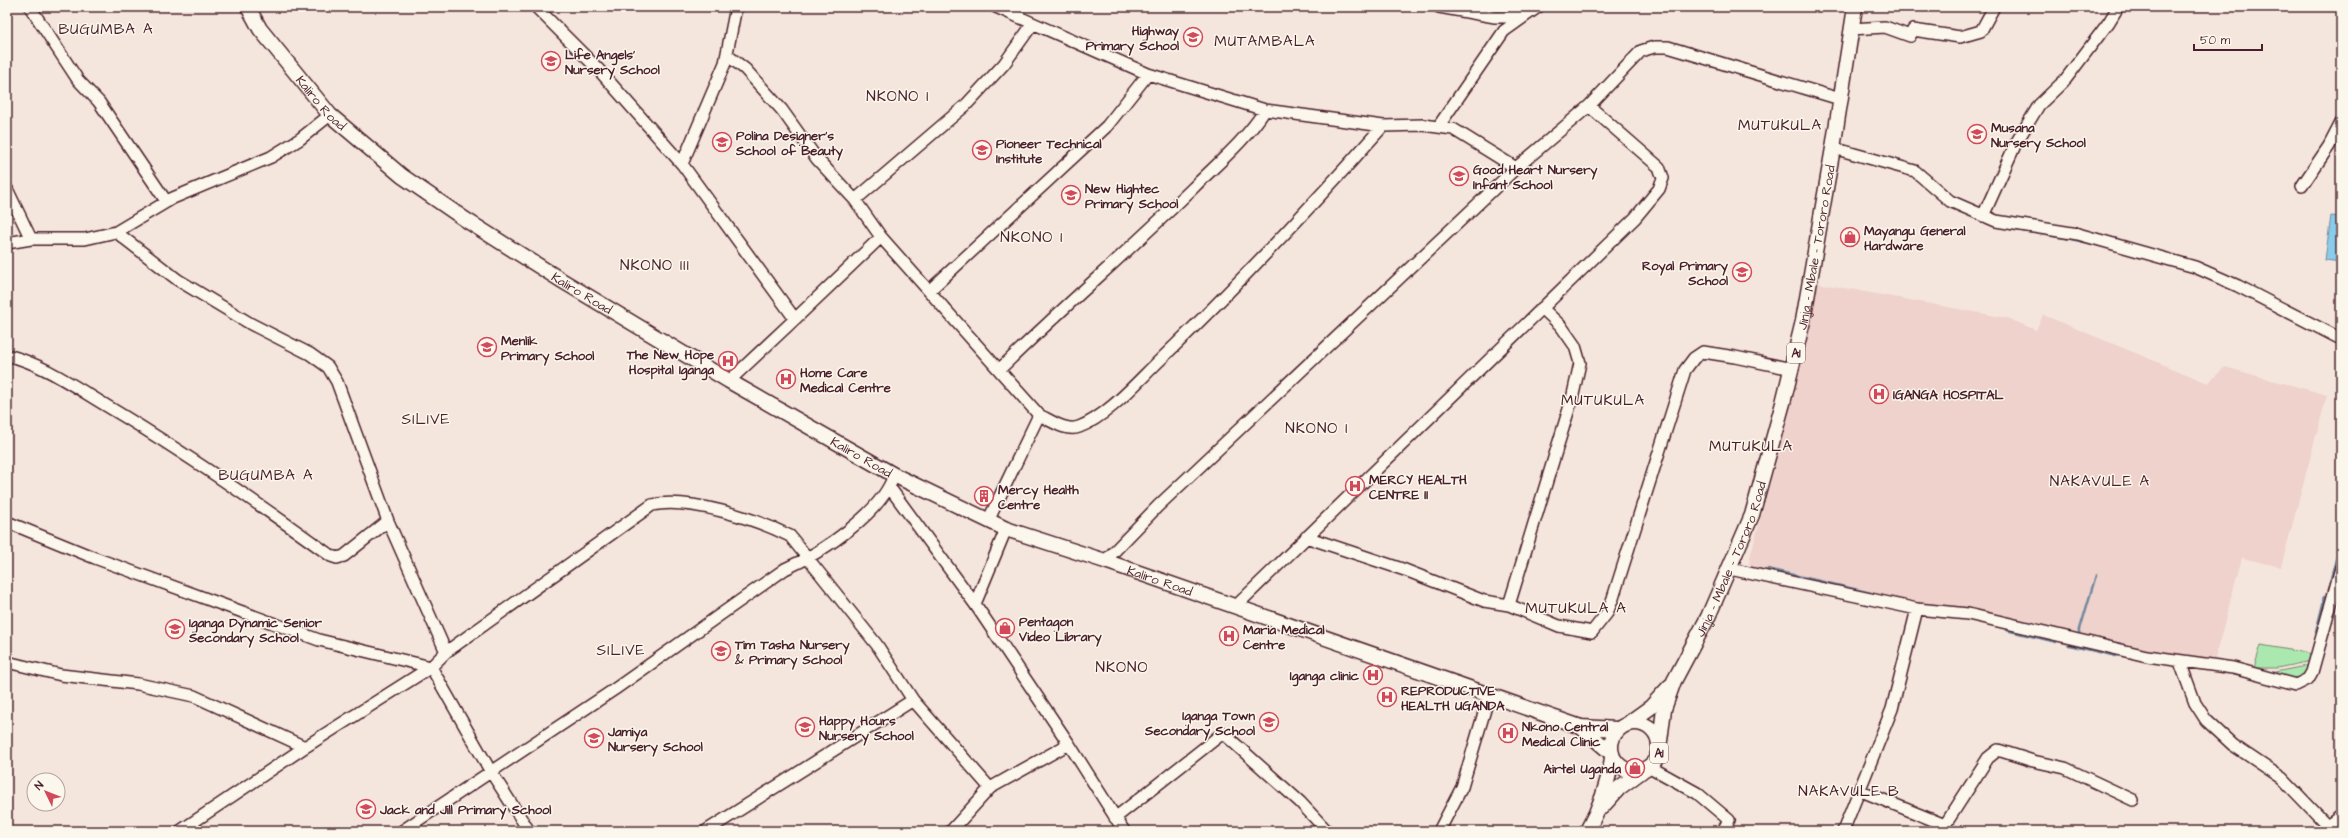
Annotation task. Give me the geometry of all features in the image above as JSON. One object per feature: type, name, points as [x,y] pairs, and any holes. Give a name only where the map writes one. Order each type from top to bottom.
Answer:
[{"type":"main road","name":"Kaliro Road","points":[[248,7],[260,29],[330,115],[402,176],[466,220],[892,482],[1006,529],[1105,560],[1489,696],[1581,727],[1617,729]]},
{"type":"main road","name":"Jinja - Mbale - Tororo Road","points":[[1660,741],[1664,708],[1674,681],[1708,617],[1730,569],[1763,479],[1803,321],[1833,148],[1855,7]]},
{"type":"main road","name":"Jinja - Mbale - Tororo Road","points":[[1630,722],[1651,707],[1674,681]]},
{"type":"main road","name":"A1","points":[[1587,831],[1597,814],[1619,788],[1646,769],[1659,755],[1660,741],[1649,729],[1630,722],[1617,729],[1612,741],[1609,781],[1597,814]]},
{"type":"main road","name":"Kaliro Road","points":[[1581,727],[1611,755]]},
{"type":"main road","name":"A1","points":[[1611,755],[1626,768],[1646,769]]},
{"type":"street","points":[[30,7],[78,80],[99,102],[166,201]]},
{"type":"street","points":[[536,7],[598,69],[682,164],[796,319]]},
{"type":"street","points":[[682,164],[727,55],[736,7]]},
{"type":"street","points":[[996,7],[1148,74],[1265,110],[1382,126],[1423,125],[1453,130],[1516,168]]},
{"type":"street","points":[[1439,7],[1496,17],[1525,16]]},
{"type":"street","points":[[1438,127],[1504,31],[1538,7]]},
{"type":"street","points":[[1851,30],[1885,27],[1910,36],[1914,30],[1960,37],[1981,31],[1994,7]]},
{"type":"street","points":[[1983,216],[2016,144],[2040,105],[2069,74],[2118,7]]},
{"type":"street","points":[[855,200],[966,105],[1004,64],[1032,24]]},
{"type":"street","points":[[1105,560],[1158,506],[1516,168],[1589,106],[1641,52],[1654,47],[1668,47],[1840,99]]},
{"type":"street","points":[[727,55],[745,69],[782,110],[818,159],[855,200],[881,237],[930,290],[1039,415],[1066,428],[1078,428],[1108,409],[1190,331],[1307,212],[1382,126]]},
{"type":"street","points":[[930,290],[1107,126],[1148,74]]},
{"type":"street","points":[[1235,607],[1635,218],[1659,189],[1663,178],[1659,167],[1589,106]]},
{"type":"street","points":[[1000,369],[1063,308],[1156,224],[1251,131],[1265,110]]},
{"type":"street","points":[[8,246],[32,239],[85,239],[116,232],[166,201],[271,157],[300,139],[330,115]]},
{"type":"street","points":[[2302,186],[2329,146],[2341,123]]},
{"type":"street","points":[[1833,148],[1915,170],[1950,201],[1996,221],[2078,234],[2195,267],[2238,286],[2341,340]]},
{"type":"street","points":[[7,189],[32,239]]},
{"type":"street","points":[[116,232],[178,280],[251,324],[310,354],[328,367],[337,382],[388,520],[446,652]]},
{"type":"street","points":[[729,381],[881,237]]},
{"type":"street","points":[[1509,605],[1572,399],[1580,363],[1575,346],[1561,326],[1542,308]]},
{"type":"street","points":[[1306,537],[1404,570],[1484,601],[1509,605],[1559,626],[1592,632],[1599,626],[1608,613],[1685,370],[1694,358],[1703,352],[1792,369]]},
{"type":"street","points":[[7,355],[19,358],[58,377],[142,427],[226,480],[331,556],[337,558],[344,556],[388,520]]},
{"type":"street","points":[[988,521],[1039,415]]},
{"type":"street","points":[[402,831],[615,689],[785,569],[809,558],[852,527],[892,482],[1070,744],[1124,831]]},
{"type":"street","points":[[180,831],[305,747],[431,667],[446,652],[652,505],[666,502],[691,504],[772,527],[790,536],[809,558],[877,646],[913,700],[990,788]]},
{"type":"street","points":[[7,522],[95,558],[319,640],[431,667],[492,772],[529,831]]},
{"type":"street","points":[[975,604],[1006,529]]},
{"type":"street","points":[[1730,569],[1918,609],[1968,614],[2070,640],[2180,662],[2233,668],[2289,685],[2303,682],[2312,672],[2341,568]]},
{"type":"street","points":[[1843,831],[1892,709],[1918,609]]},
{"type":"street","points":[[7,662],[61,675],[138,684],[194,696],[305,747]]},
{"type":"street","points":[[2180,662],[2195,703],[2206,720],[2233,745],[2282,778],[2323,828],[2341,815]]},
{"type":"street","points":[[1439,831],[1462,787],[1489,696]]},
{"type":"street","points":[[706,831],[913,700]]},
{"type":"street","points":[[1115,818],[1223,733],[1300,802],[1327,831]]},
{"type":"street","points":[[952,831],[990,788],[1070,744]]},
{"type":"street","points":[[1859,790],[1945,828],[1988,758],[1998,750],[2033,761],[2065,768],[2134,800]]},
{"type":"street","points":[[1646,769],[1697,793],[1729,820],[1723,831]]},
{"type":"shaded area","name":"IGANGA HOSPITAL","points":[[1817,283],[2007,318],[2036,330],[2043,315],[2208,383],[2225,367],[2327,395],[2281,567],[2242,558],[2214,661],[2140,651],[1752,568],[1749,563],[1751,554],[1789,414]]},
{"type":"green space","points":[[2261,645],[2313,654],[2311,661],[2277,668],[2254,668]]},
{"type":"green space","points":[[2310,665],[2304,677],[2299,681],[2265,674]]},
{"type":"water","points":[[2331,216],[2341,217],[2341,262],[2325,260]]},
{"type":"waterway","points":[[2010,229],[2071,239],[2102,246]]},
{"type":"waterway","points":[[2330,582],[2339,548]]},
{"type":"waterway","points":[[1768,569],[1871,593]]},
{"type":"waterway","points":[[2078,636],[2096,575]]},
{"type":"waterway","points":[[2316,632],[2325,596]]},
{"type":"waterway","points":[[2006,630],[2056,642]]},
{"type":"waterway","points":[[2069,645],[2116,656]]},
{"type":"place","name":"Highway Primary School","points":[[1193,37]]},
{"type":"place","name":"Life Angels' Nursery School","points":[[551,61]]},
{"type":"place","name":"Musana Nursery School","points":[[1977,134]]},
{"type":"place","name":"Polina Designer's School of Beauty","points":[[722,142]]},
{"type":"place","name":"Pioneer Technical Institute","points":[[982,150]]},
{"type":"place","name":"Good Heart Nursery Infant School","points":[[1459,176]]},
{"type":"place","name":"New Hightec Primary School","points":[[1071,195]]},
{"type":"place","name":"Mayangu General Hardware","points":[[1850,237]]},
{"type":"place","name":"Royal Primary School","points":[[1742,272]]},
{"type":"place","name":"Menlik Primary School","points":[[487,347]]},
{"type":"place","name":"The New Hope Hospital Iganga","points":[[728,361]]},
{"type":"place","name":"Home Care Medical Centre","points":[[786,379]]},
{"type":"place","name":"IGANGA HOSPITAL","points":[[1879,394]]},
{"type":"place","name":"MERCY HEALTH CENTRE II","points":[[1355,486]]},
{"type":"place","name":"Mercy Health Centre","points":[[984,496]]},
{"type":"place","name":"Pentagon Video Library","points":[[1005,628]]},
{"type":"place","name":"Iganga Dynamic Senior Secondary School","points":[[175,629]]},
{"type":"place","name":"Maria Medical Centre","points":[[1229,636]]},
{"type":"place","name":"Tim Tasha Nursery & Primary School","points":[[721,651]]},
{"type":"place","name":"Iganga clinic","points":[[1373,675]]},
{"type":"place","name":"REPRODUCTIVE HEALTH UGANDA","points":[[1387,697]]},
{"type":"place","name":"Iganga Town Secondary School","points":[[1269,722]]},
{"type":"place","name":"Happy Hours Nursery School","points":[[805,727]]},
{"type":"place","name":"Nkono Central Medical Clinic","points":[[1508,733]]},
{"type":"place","name":"Jamiya Nursery School","points":[[594,738]]},
{"type":"place","name":"Airtel Uganda","points":[[1635,768]]},
{"type":"place","name":"Jack and Jill Primary School","points":[[366,809]]},
{"type":"district","name":"BUGUMBA A","points":[[106,29]]},
{"type":"district","name":"MUTAMBALA","points":[[1265,41]]},
{"type":"district","name":"NKONO I","points":[[898,96]]},
{"type":"district","name":"MUTUKULA","points":[[1780,125]]},
{"type":"district","name":"NKONO I","points":[[1032,237]]},
{"type":"district","name":"NKONO III","points":[[655,265]]},
{"type":"district","name":"MUTUKULA","points":[[1603,400]]},
{"type":"district","name":"SILIVE","points":[[426,419]]},
{"type":"district","name":"NKONO I","points":[[1317,428]]},
{"type":"district","name":"MUTUKULA","points":[[1751,446]]},
{"type":"district","name":"BUGUMBA A","points":[[266,475]]},
{"type":"district","name":"NAKAVULE A","points":[[2100,481]]},
{"type":"district","name":"MUTUKULA A","points":[[1576,608]]},
{"type":"district","name":"SILIVE","points":[[621,650]]},
{"type":"district","name":"NKONO","points":[[1122,667]]},
{"type":"district","name":"NAKAVULE B","points":[[1849,791]]}]
